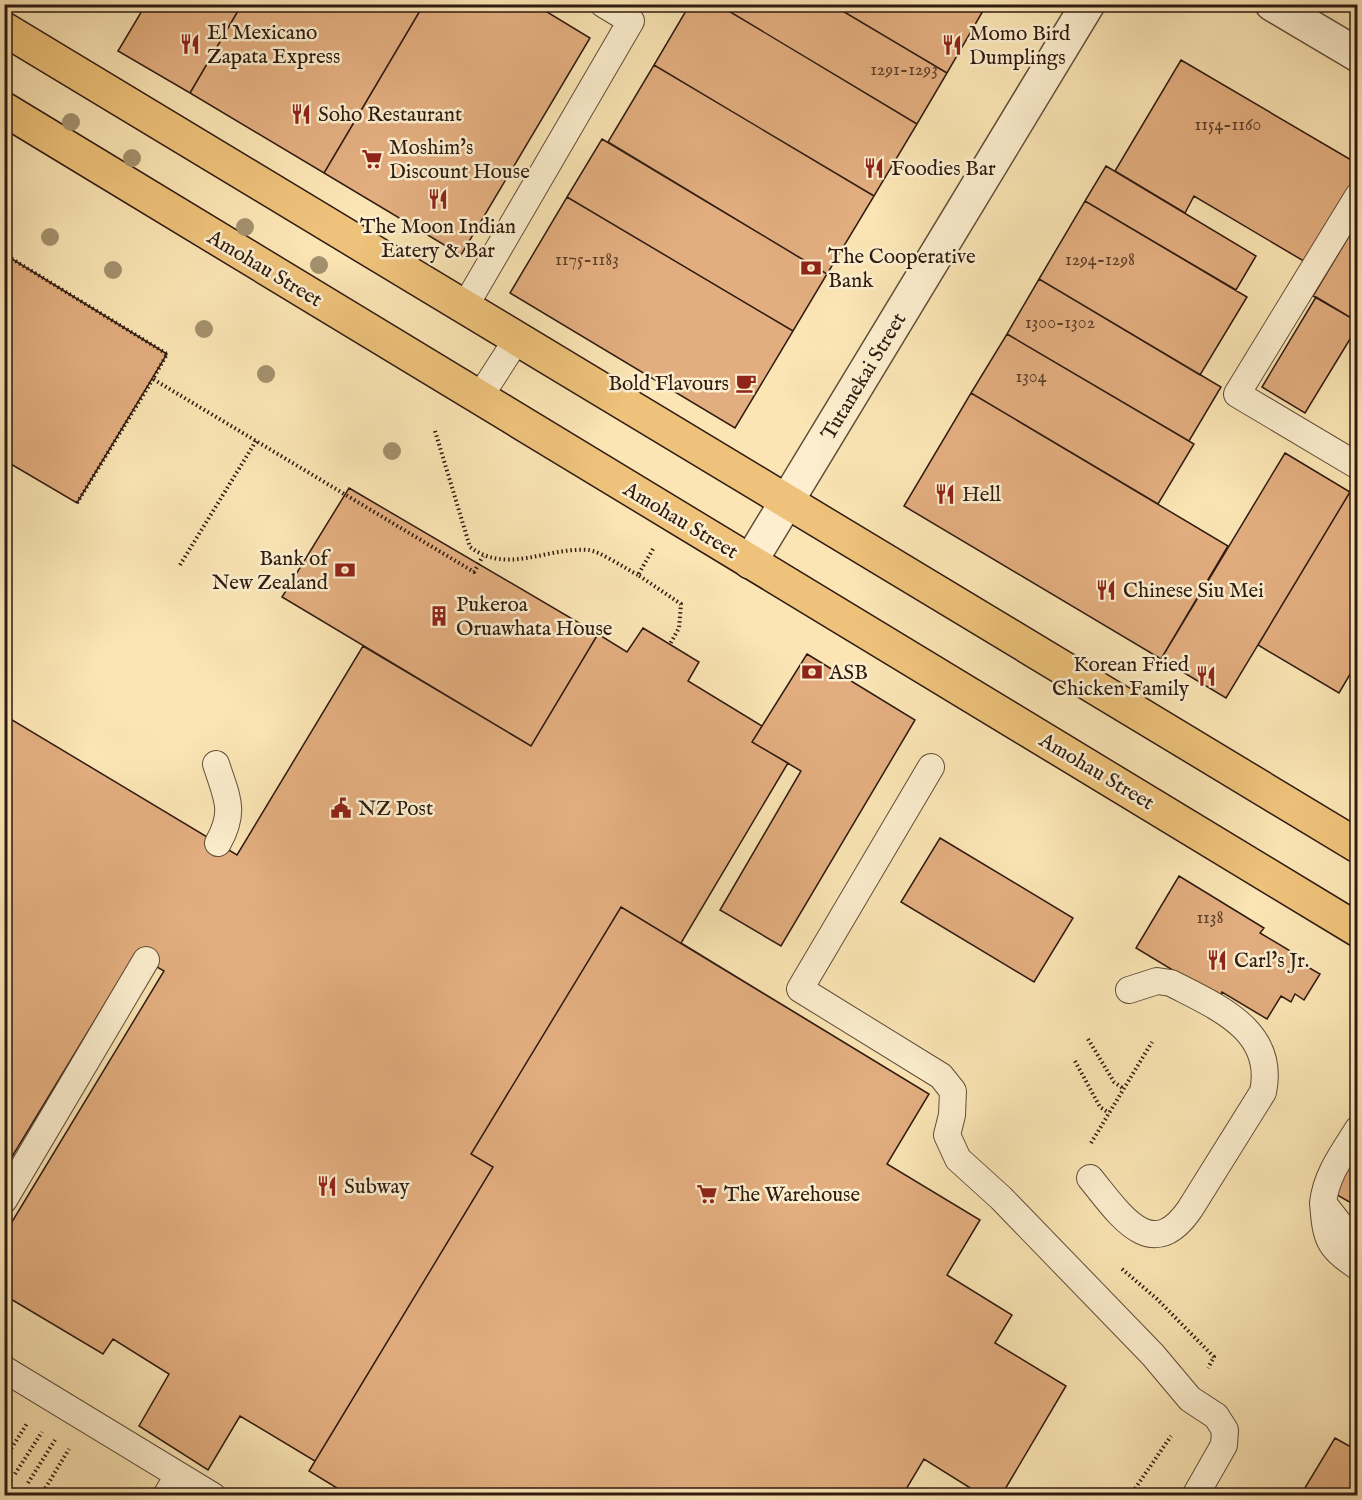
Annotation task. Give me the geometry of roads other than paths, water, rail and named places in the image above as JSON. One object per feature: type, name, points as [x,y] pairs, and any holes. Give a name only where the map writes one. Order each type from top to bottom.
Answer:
[{"type":"main road","points":[[4,29],[1358,846]]},
{"type":"main road","name":"Amohau Street","points":[[4,109],[1358,930]]},
{"type":"street","name":"Tutanekai Street","points":[[750,562],[1088,4]]},
{"type":"street","points":[[1272,4],[1358,55]]},
{"type":"lane","points":[[464,308],[636,13],[603,4]]},
{"type":"lane","points":[[1358,196],[1237,394],[1358,466]]},
{"type":"lane","points":[[479,398],[517,339]]},
{"type":"lane","points":[[216,764],[230,811],[228,825],[218,843]]},
{"type":"lane","points":[[931,767],[800,989],[941,1076],[953,1091],[952,1115],[947,1135],[958,1159],[1009,1206],[1153,1355],[1190,1399],[1216,1416],[1225,1430],[1224,1445],[1196,1496]]},
{"type":"lane","points":[[4,1200],[146,960]]},
{"type":"lane","points":[[1090,1178],[1126,1222],[1146,1234],[1167,1233],[1180,1224],[1263,1092],[1267,1072],[1262,1053],[1242,1022],[1171,983],[1157,981],[1129,990]]},
{"type":"lane","points":[[1358,1129],[1329,1179],[1323,1203],[1326,1236],[1340,1255],[1358,1267]]},
{"type":"lane","points":[[1323,1203],[1341,1226],[1358,1236]]},
{"type":"lane","points":[[4,1369],[172,1485],[213,1496]]},
{"type":"place","name":"El Mexicano Zapata Express","points":[[190,44]]},
{"type":"place","name":"Momo Bird Dumplings","points":[[952,45]]},
{"type":"place","name":"Soho Restaurant","points":[[301,114]]},
{"type":"place","name":"Moshim's Discount House","points":[[372,159]]},
{"type":"place","name":"Foodies Bar","points":[[874,168]]},
{"type":"place","name":"The Moon Indian Eatery & Bar","points":[[438,199]]},
{"type":"place","name":"The Cooperative Bank","points":[[811,268]]},
{"type":"place","name":"Bold Flavours","points":[[746,383]]},
{"type":"place","name":"Hell","points":[[945,494]]},
{"type":"place","name":"Bank of New Zealand","points":[[345,570]]},
{"type":"place","name":"Chinese Siu Mei","points":[[1106,590]]},
{"type":"place","name":"Pukeroa Oruawhata House","points":[[439,616]]},
{"type":"place","name":"ASB","points":[[812,672]]},
{"type":"place","name":"Korean Fried Chicken Family","points":[[1206,676]]},
{"type":"place","name":"NZ Post","points":[[341,808]]},
{"type":"place","name":"Carl's Jr.","points":[[1217,960]]},
{"type":"place","name":"Subway","points":[[327,1186]]},
{"type":"place","name":"The Warehouse","points":[[707,1194]]}]
